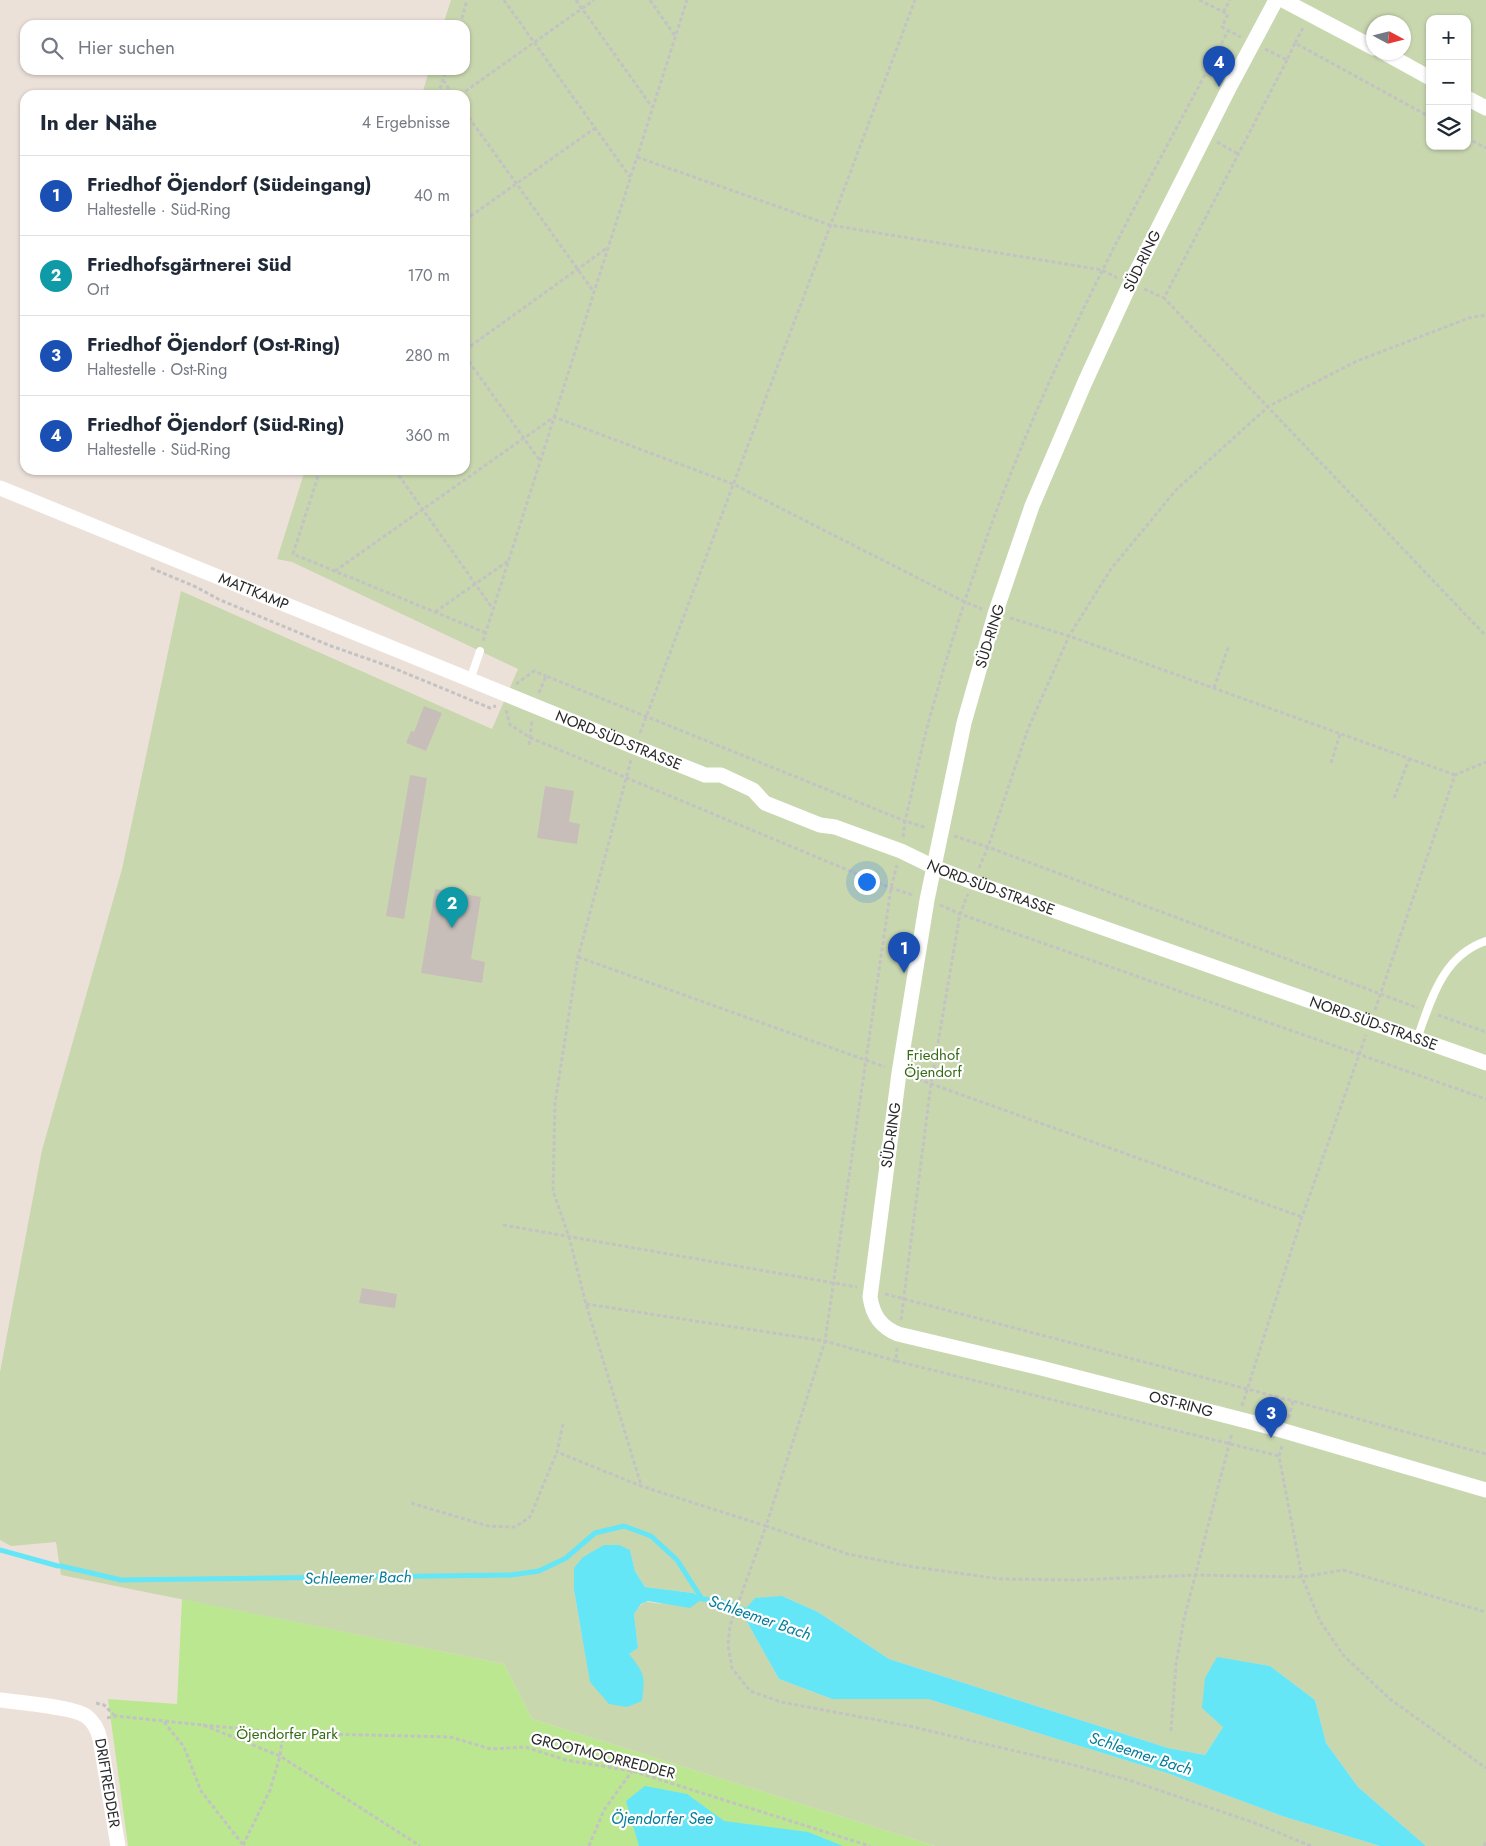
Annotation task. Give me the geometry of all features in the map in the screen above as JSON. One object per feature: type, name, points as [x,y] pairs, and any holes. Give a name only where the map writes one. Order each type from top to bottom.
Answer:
[{"type":"street","name":"SÜD-RING","points":[[878,1321],[871,1304],[870,1290],[899,1073],[927,900],[964,722],[996,614],[1032,506],[1085,382],[1130,284],[1276,0]]},
{"type":"street","points":[[1283,0],[1366,44]]},
{"type":"street","points":[[1397,60],[1426,76]]},
{"type":"street","points":[[1471,100],[1486,108]]},
{"type":"street","name":"MATTKAMP","points":[[0,488],[470,680],[506,701]]},
{"type":"street","name":"NORD-SÜD-STRASSE","points":[[506,701],[534,706],[705,775],[720,776],[754,790],[765,803],[820,825],[835,827],[901,851],[934,867],[973,882],[1486,1063]]},
{"type":"street","name":"OST-RING","points":[[878,1321],[886,1328],[900,1334],[1286,1431],[1486,1490]]},
{"type":"street","points":[[0,1700],[72,1710],[85,1715],[92,1721]]},
{"type":"street","name":"DRIFTREDDER","points":[[92,1721],[97,1728],[100,1739],[118,1846]]},
{"type":"lane","points":[[470,680],[480,651]]},
{"type":"lane","points":[[1417,1039],[1437,986],[1455,959],[1486,941]]},
{"type":"path","points":[[461,20],[467,0]]},
{"type":"path","points":[[504,0],[630,177]]},
{"type":"path","points":[[576,0],[652,108]]},
{"type":"path","points":[[467,90],[594,0]]},
{"type":"path","points":[[650,0],[675,36]]},
{"type":"path","points":[[318,475],[293,554],[486,633],[687,0]]},
{"type":"path","points":[[641,1486],[586,1304],[569,1237],[553,1191],[555,1103],[578,957],[634,747],[915,0]]},
{"type":"path","points":[[1199,0],[1228,14],[1222,27],[1287,60]]},
{"type":"path","points":[[1223,12],[1230,0]]},
{"type":"path","points":[[1228,31],[1102,270],[1052,377],[1005,490],[971,583],[934,701],[891,888],[825,1342],[766,1526],[730,1626],[728,1645],[732,1668],[750,1691],[781,1702],[909,1726],[1066,1763],[1132,1781],[1255,1824],[1311,1846]]},
{"type":"path","points":[[1164,298],[1295,43],[1426,115]]},
{"type":"path","points":[[440,90],[444,75]]},
{"type":"path","points":[[443,80],[450,90]]},
{"type":"path","points":[[470,119],[594,292]]},
{"type":"path","points":[[470,216],[595,128]]},
{"type":"path","points":[[1205,136],[1238,154]]},
{"type":"path","points":[[1471,140],[1486,148]]},
{"type":"path","points":[[637,157],[830,225],[1102,270],[1164,298],[1269,406],[1486,636]]},
{"type":"path","points":[[470,346],[608,247]]},
{"type":"path","points":[[896,1361],[902,1300],[931,1084],[960,914],[988,847],[1028,729],[1069,636],[1106,578],[1176,490],[1269,406],[1357,361],[1469,318],[1486,315]]},
{"type":"path","points":[[470,363],[540,461]]},
{"type":"path","points":[[335,571],[554,417]]},
{"type":"path","points":[[398,475],[493,610]]},
{"type":"path","points":[[435,612],[508,561]]},
{"type":"path","points":[[144,565],[196,587],[220,600],[331,646],[390,667],[490,708],[506,701]]},
{"type":"path","points":[[1214,688],[1230,646]]},
{"type":"path","points":[[529,745],[534,706],[546,676],[905,821],[988,847],[1381,995],[1486,1032]]},
{"type":"path","points":[[1331,762],[1340,734]]},
{"type":"path","points":[[531,738],[891,888],[1486,1099]]},
{"type":"path","points":[[1394,798],[1409,759]]},
{"type":"path","points":[[1171,1730],[1176,1664],[1184,1619],[1229,1443],[1248,1390],[1302,1217],[1358,1055],[1381,995],[1455,775],[1486,762]]},
{"type":"path","points":[[578,957],[1302,1217]]},
{"type":"path","points":[[503,1225],[833,1281],[1293,1401],[1486,1454]]},
{"type":"path","points":[[586,1304],[825,1342],[1279,1456]]},
{"type":"path","points":[[1293,1401],[1279,1456],[1302,1577],[1320,1621],[1344,1656],[1390,1699],[1486,1768]]},
{"type":"path","points":[[411,1503],[488,1526],[515,1527],[530,1517],[557,1452],[563,1424]]},
{"type":"path","points":[[557,1452],[641,1486],[848,1554],[914,1567],[1001,1579],[1076,1580],[1196,1575],[1302,1577],[1343,1570],[1486,1612]]},
{"type":"path","points":[[92,1721],[116,1716],[204,1725],[280,1756],[420,1846]]},
{"type":"path","points":[[161,1720],[184,1747],[201,1791],[243,1845],[270,1790],[280,1756],[283,1733]]},
{"type":"path","name":"GROOTMOORREDDER","points":[[204,1725],[283,1733],[450,1737],[491,1749],[525,1747],[566,1760],[632,1771],[870,1846]]},
{"type":"path","points":[[588,1846],[604,1810],[632,1771]]},
{"type":"path","points":[[1484,1846],[1486,1842]]},
{"type":"green space","name":"Friedhof Öjendorf","points":[[451,0],[1486,0],[1486,1846],[1426,1846],[1358,1787],[1326,1743],[1315,1700],[1270,1666],[1217,1658],[1223,1727],[1205,1755],[1168,1748],[889,1659],[818,1612],[782,1596],[742,1613],[779,1679],[832,1699],[928,1699],[1167,1773],[1282,1816],[1380,1846],[935,1846],[532,1719],[504,1664],[61,1575],[56,1542],[11,1546],[0,1540],[0,1372],[42,1150],[122,869],[181,591],[492,729],[518,669],[292,562],[277,559],[303,475],[470,475],[470,90],[423,90],[428,75],[470,75],[470,20],[445,20]],"holes":[[[630,1550],[635,1571],[645,1587],[693,1593],[659,1604],[648,1602],[642,1604],[634,1614],[638,1648],[629,1654],[582,1636],[574,1590]]]},
{"type":"green space","name":"Öjendorfer Park","points":[[182,1599],[504,1664],[532,1719],[935,1846],[128,1846],[108,1699],[177,1704]]},
{"type":"water","points":[[604,1545],[619,1545],[630,1550],[635,1571],[645,1587],[693,1593],[702,1599],[690,1608],[648,1601],[641,1604],[634,1614],[638,1648],[629,1654],[643,1676],[642,1701],[627,1707],[609,1704],[590,1682],[574,1590],[574,1568],[583,1557]]},
{"type":"water","points":[[782,1596],[818,1612],[889,1659],[1168,1748],[1205,1755],[1223,1727],[1202,1708],[1205,1678],[1217,1657],[1270,1666],[1315,1700],[1326,1743],[1358,1787],[1426,1846],[1380,1846],[1282,1816],[1167,1773],[928,1699],[832,1699],[779,1679],[742,1613],[755,1598]]},
{"type":"water","name":"Öjendorfer See","points":[[645,1786],[687,1794],[724,1821],[808,1832],[843,1846],[639,1846],[626,1801]]},
{"type":"building","points":[[424,706],[442,713],[426,751],[406,743],[411,731],[414,732]]},
{"type":"building","points":[[410,775],[427,778],[404,919],[386,916]]},
{"type":"building","points":[[545,786],[574,791],[569,822],[580,824],[577,844],[537,838]]},
{"type":"building","points":[[435,889],[481,897],[471,959],[485,962],[482,983],[421,973]]},
{"type":"building","points":[[362,1288],[397,1294],[395,1308],[359,1303]]},
{"type":"waterway","name":"Schleemer Bach","points":[[61,1566],[121,1580],[511,1575],[539,1571],[566,1558],[595,1533],[624,1526],[651,1536],[677,1560],[702,1599],[717,1600],[751,1612]]},
{"type":"waterway","name":"Schleemer Bach","points":[[0,1550],[58,1566]]},
{"type":"place","name":"Friedhof Öjendorf (Süd-Ring)","points":[[1219,87]]},
{"type":"place","name":"Friedhofsgärtnerei Süd","points":[[452,928]]},
{"type":"place","name":"Friedhof Öjendorf (Südeingang)","points":[[904,973]]},
{"type":"place","name":"Friedhof Öjendorf (Ost-Ring)","points":[[1271,1438]]}]
